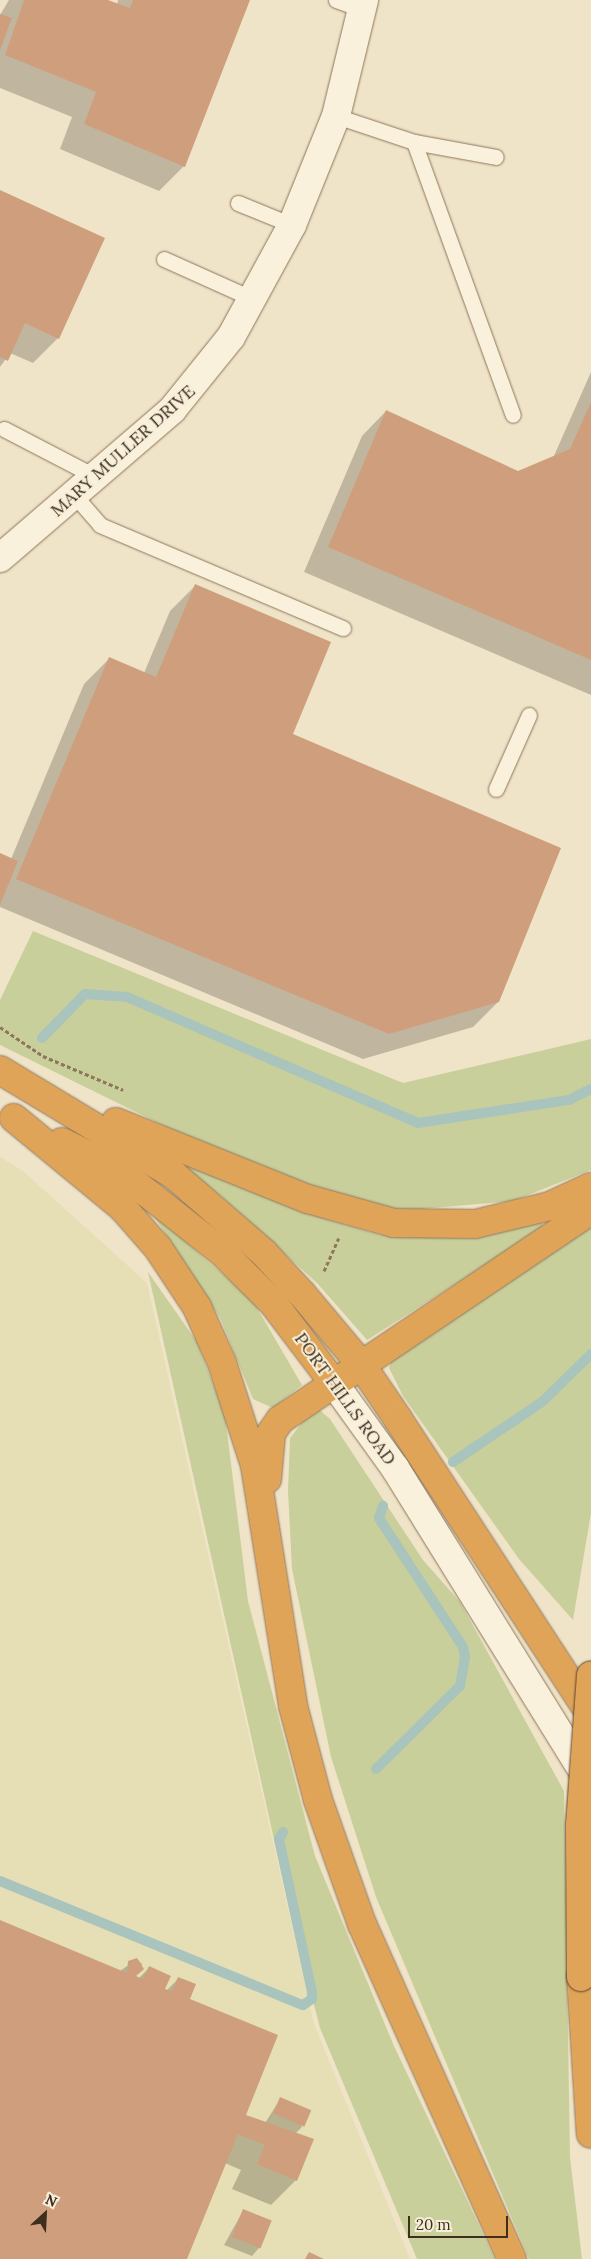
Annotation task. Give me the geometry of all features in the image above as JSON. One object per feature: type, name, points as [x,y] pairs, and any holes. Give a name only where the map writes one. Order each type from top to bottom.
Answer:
[{"type":"highway","name":"PORT HILLS ROAD","points":[[0,1070],[127,1142],[220,1212],[302,1294],[360,1363],[591,1715]]},
{"type":"highway","points":[[54,1099],[308,1199],[394,1223],[475,1224],[550,1206],[591,1188]]},
{"type":"highway","name":"PORT HILLS ROAD","points":[[7,1115],[118,1170],[197,1231],[274,1304],[333,1382]]},
{"type":"highway","points":[[7,1115],[123,1208],[158,1248],[193,1300],[241,1411],[264,1523],[294,1706],[318,1800],[362,1924],[512,2259]]},
{"type":"highway","points":[[264,1523],[272,1433],[280,1420],[360,1363],[591,1210]]},
{"type":"highway","points":[[591,1674],[580,1825],[581,1978],[591,2134]]},
{"type":"street","name":"MARY MULLER DRIVE","points":[[0,558],[98,478],[204,376],[253,299],[292,225],[336,116],[364,5]]},
{"type":"street","name":"PORT HILLS ROAD","points":[[333,1382],[395,1468],[591,1783]]},
{"type":"lane","points":[[336,0],[364,5]]},
{"type":"lane","points":[[336,116],[414,142],[496,157]]},
{"type":"lane","points":[[414,142],[513,415]]},
{"type":"lane","points":[[238,203],[292,225]]},
{"type":"lane","points":[[164,259],[253,299]]},
{"type":"lane","points":[[4,429],[98,478]]},
{"type":"lane","points":[[75,496],[100,525],[343,628]]},
{"type":"lane","points":[[496,789],[528,715]]},
{"type":"path","points":[[322,1277],[341,1234]]},
{"type":"shaded area","points":[[0,1157],[23,1171],[147,1283],[314,2024],[410,2259],[0,2259]]},
{"type":"green space","points":[[33,931],[403,1083],[591,1039],[591,1170],[513,1201],[398,1211],[346,1199],[207,1147],[0,1045],[0,1000]]},
{"type":"green space","points":[[178,1159],[329,1220],[380,1235],[455,1238],[541,1222],[544,1228],[367,1340],[317,1283],[222,1197],[175,1161]]},
{"type":"green space","points":[[150,1210],[253,1301],[302,1385],[273,1408],[253,1399],[220,1318]]},
{"type":"green space","points":[[591,1224],[591,1513],[573,1620],[519,1559],[403,1396],[389,1368],[391,1361]]},
{"type":"green space","points":[[148,1272],[197,1342],[225,1415],[248,1601],[315,1856],[394,2046],[495,2259],[417,2259],[320,2028],[289,1907]]},
{"type":"green space","points":[[315,1406],[330,1419],[423,1560],[460,1602],[564,1791],[570,2157],[582,2259],[529,2259],[376,1897],[331,1757],[292,1569],[288,1491],[290,1438]]},
{"type":"building","points":[[24,0],[108,0],[130,8],[133,0],[250,0],[185,167],[84,124],[96,92],[5,55]]},
{"type":"building","points":[[0,14],[12,18],[0,50]]},
{"type":"building","points":[[0,190],[105,238],[59,339],[25,323],[8,361],[0,357]]},
{"type":"building","points":[[591,402],[591,660],[328,547],[386,410],[518,471],[570,449]]},
{"type":"building","points":[[195,584],[331,642],[293,734],[561,848],[499,1002],[389,1034],[16,879],[109,657],[156,677]]},
{"type":"building","points":[[0,853],[18,861],[0,905]]},
{"type":"building","points":[[0,1920],[127,1973],[128,1961],[137,1958],[144,1969],[136,1976],[143,1979],[149,1966],[171,1976],[165,1989],[172,1991],[178,1977],[196,1984],[190,1999],[278,2035],[246,2115],[314,2139],[297,2181],[257,2164],[265,2145],[238,2134],[187,2259],[0,2259]]},
{"type":"building","points":[[280,2097],[311,2110],[304,2127],[273,2114]]},
{"type":"building","points":[[243,2209],[272,2221],[261,2248],[232,2237]]},
{"type":"building","points":[[309,2252],[324,2259],[305,2259]]},
{"type":"waterway","points":[[42,1038],[85,994],[127,997],[418,1123],[569,1100],[591,1089]]},
{"type":"waterway","points":[[453,1462],[542,1402],[591,1354]]},
{"type":"waterway","points":[[376,1769],[460,1686],[465,1657],[463,1647],[379,1518],[383,1506]]},
{"type":"waterway","points":[[0,1881],[303,2005],[312,1999],[312,1992],[279,1839],[283,1832]]}]
